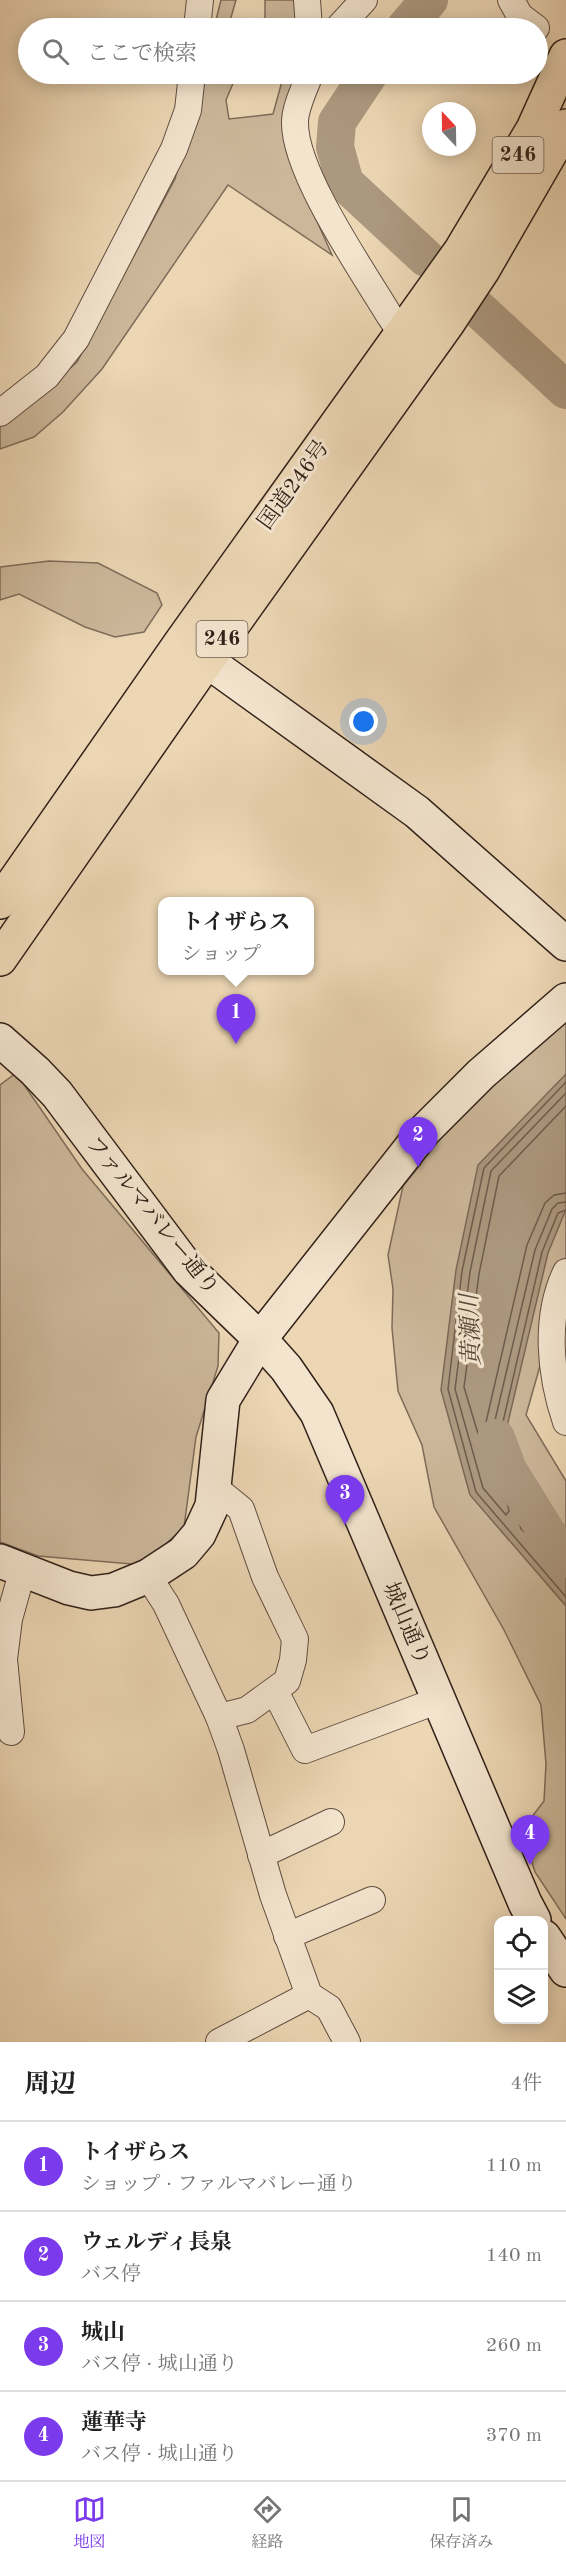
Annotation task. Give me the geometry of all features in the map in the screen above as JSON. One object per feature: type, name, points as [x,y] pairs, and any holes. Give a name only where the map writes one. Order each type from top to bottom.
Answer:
[{"type":"highway","name":"国道246号","points":[[472,260],[534,129],[541,84]]},
{"type":"highway","name":"国道246号","points":[[0,959],[207,661],[472,260],[566,126]]},
{"type":"highway","name":"国道246号","points":[[0,902],[181,642],[402,334],[436,314]]},
{"type":"street","points":[[198,18],[200,0]]},
{"type":"street","points":[[307,0],[308,18]]},
{"type":"street","points":[[347,18],[364,0]]},
{"type":"street","points":[[511,0],[522,18]]},
{"type":"street","points":[[0,413],[47,376],[76,339],[174,149],[188,110],[191,84]]},
{"type":"street","points":[[307,84],[294,120],[297,143],[314,189],[402,334]]},
{"type":"street","points":[[181,642],[417,812],[566,944]]},
{"type":"street","points":[[11,1732],[4,1659],[9,1620],[11,1565],[69,1588],[91,1593],[114,1590],[148,1576],[183,1553],[199,1534],[212,1506],[223,1400],[260,1339],[424,1131],[481,1074],[566,1000]]},
{"type":"street","name":"ファルマバレー通り","points":[[0,1040],[35,1071],[73,1115],[189,1270],[260,1339]]},
{"type":"street","points":[[566,1272],[553,1308],[552,1355],[558,1398],[566,1422]]},
{"type":"street","name":"城山通り","points":[[260,1339],[286,1368],[317,1413],[532,1916]]},
{"type":"street","points":[[214,1487],[241,1509],[265,1577],[295,1639],[293,1660],[287,1681],[247,1710],[219,1718]]},
{"type":"street","points":[[148,1576],[166,1604],[219,1718],[231,1750],[287,1936],[309,1995],[329,2008],[346,2042]]},
{"type":"street","points":[[275,1691],[304,1750],[439,1700]]},
{"type":"street","points":[[261,1855],[331,1822]]},
{"type":"street","points":[[287,1936],[372,1900]]},
{"type":"street","points":[[548,1944],[566,1970]]},
{"type":"street","points":[[219,2042],[309,1995]]},
{"type":"shaded area","points":[[221,0],[236,0],[231,18],[216,18]]},
{"type":"shaded area","points":[[265,0],[303,0],[302,18],[265,18]]},
{"type":"shaded area","points":[[201,84],[233,84],[226,100],[229,119],[273,114],[281,84],[299,84],[298,178],[332,255],[228,185],[102,369],[63,412],[34,437],[0,449],[0,423],[15,416],[77,362],[175,179]]},
{"type":"shaded area","points":[[49,561],[98,563],[157,593],[162,605],[144,632],[115,637],[85,627],[19,594],[0,600],[0,567]]},
{"type":"shaded area","points":[[566,1022],[566,1275],[526,1415],[566,1481],[566,1919],[535,1872],[522,1830],[544,1801],[546,1764],[541,1705],[504,1630],[434,1507],[422,1445],[398,1391],[392,1328],[393,1289],[388,1255],[403,1186],[421,1164],[422,1158],[482,1084]]},
{"type":"shaded area","points":[[16,1073],[82,1169],[219,1333],[218,1366],[196,1437],[184,1527],[143,1565],[38,1556],[0,1542],[0,1085]]},
{"type":"water","points":[[566,1074],[566,1209],[548,1253],[505,1435],[527,1526],[566,1557],[566,1606],[470,1495],[441,1390],[456,1270],[478,1165]]},
{"type":"waterway","points":[[414,18],[429,0]]},
{"type":"waterway","points":[[362,84],[337,122],[335,147],[345,183],[426,258]]},
{"type":"waterway","points":[[474,305],[566,390]]},
{"type":"waterway","name":"黄瀬川","points":[[496,1438],[508,1470],[557,1549],[566,1559]]},
{"type":"place","name":"トイザらス","points":[[236,1044]]},
{"type":"place","name":"ウェルディ長泉","points":[[418,1167]]},
{"type":"place","name":"城山","points":[[345,1525]]},
{"type":"place","name":"蓮華寺","points":[[530,1865]]}]
